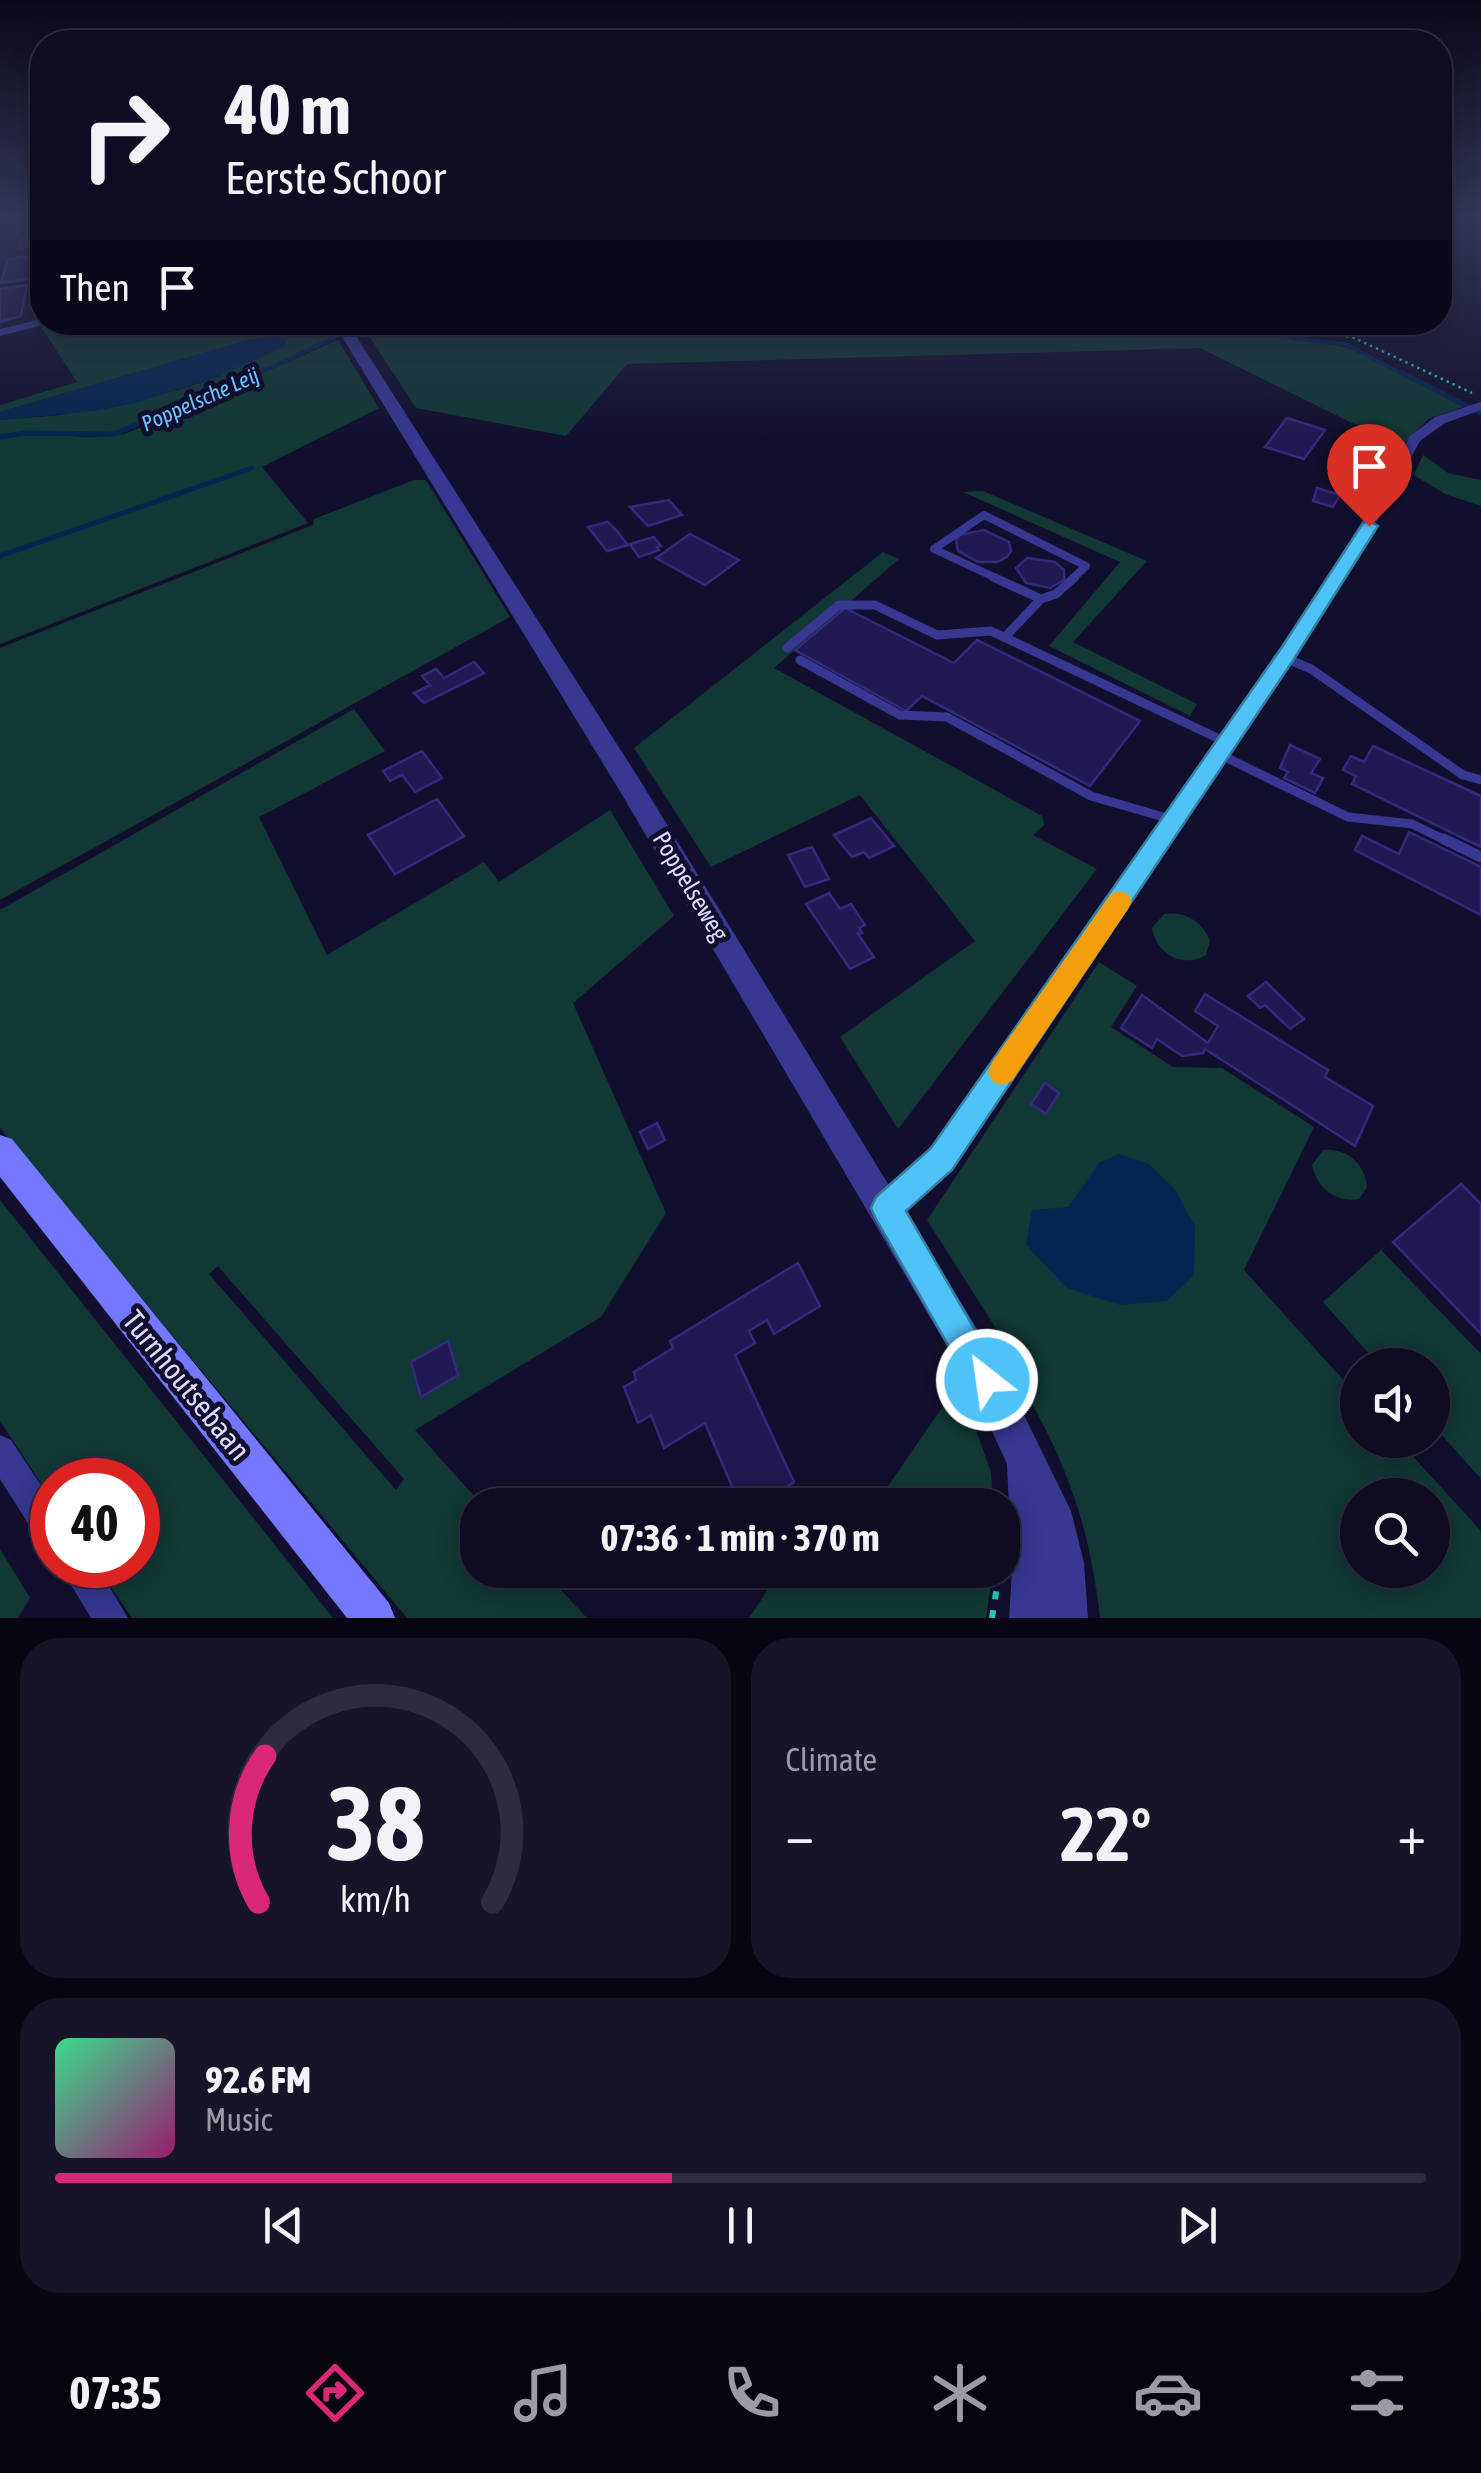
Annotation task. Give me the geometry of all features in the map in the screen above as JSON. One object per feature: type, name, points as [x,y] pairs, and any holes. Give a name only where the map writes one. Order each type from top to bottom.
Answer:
[{"type":"main road","name":"Turnhoutsebaan","points":[[0,1151],[374,1618]]},
{"type":"street","points":[[0,333],[30,325]]},
{"type":"street","name":"Poppelseweg","points":[[348,335],[588,717],[994,1392],[1051,1511],[1062,1563],[1067,1618]]},
{"type":"street","points":[[886,1208],[941,1159],[1285,658],[1345,566],[1416,439],[1440,420],[1475,404]]},
{"type":"street","points":[[0,1451],[30,1497]]},
{"type":"street","name":"Poppelseweg","points":[[1025,1459],[1033,1571],[1030,1618]]},
{"type":"street","points":[[91,1588],[111,1618]]},
{"type":"lane","points":[[1004,637],[1041,599],[1056,594],[1086,566],[984,515],[957,530],[934,550],[1041,599]]},
{"type":"lane","points":[[787,648],[838,605],[874,606],[937,635],[992,631],[1223,748],[1348,817],[1412,824],[1481,857]]},
{"type":"lane","points":[[1285,658],[1311,668],[1463,775],[1481,780]]},
{"type":"lane","points":[[800,660],[900,715],[947,717],[1091,796],[1174,820]]},
{"type":"path","points":[[1336,335],[1352,337],[1475,404]]},
{"type":"path","points":[[992,1618],[997,1588]]},
{"type":"green space","points":[[46,335],[334,336],[123,430],[0,436],[0,420],[61,415],[179,390],[222,375],[252,339],[0,412],[0,405],[77,382]]},
{"type":"green space","points":[[369,335],[1289,335],[1353,349],[1463,407],[1428,419],[1401,447],[1200,348],[627,364],[566,436],[416,408]]},
{"type":"green space","points":[[338,340],[379,408],[262,467],[308,523],[0,644],[0,439],[125,434]]},
{"type":"green space","points":[[1423,455],[1448,473],[1481,480],[1481,506],[1445,494],[1417,477],[1414,474]]},
{"type":"green space","points":[[414,480],[426,480],[510,617],[0,900],[0,648],[313,525],[314,519]]},
{"type":"green space","points":[[983,491],[1147,561],[1073,642],[1197,704],[1190,716],[1049,646],[1120,562],[963,492]]},
{"type":"green space","points":[[883,552],[899,559],[774,668],[1042,816],[1044,825],[1033,835],[1097,869],[898,1129],[840,1037],[975,941],[860,795],[711,867],[634,748]]},
{"type":"green space","points":[[354,709],[385,751],[259,817],[327,955],[484,862],[499,882],[610,810],[674,916],[573,1003],[666,1213],[601,1317],[415,1430],[467,1488],[460,1488],[460,1588],[559,1588],[587,1618],[407,1618],[0,1128],[0,910]],"holes":[[[218,1266],[404,1479],[396,1490],[209,1274]]]},
{"type":"green space","points":[[1164,914],[1179,914],[1197,923],[1210,941],[1206,955],[1188,960],[1165,952],[1152,928]]},
{"type":"green space","points":[[1099,962],[1137,986],[1111,1027],[1173,1067],[1222,1068],[1314,1127],[1244,1270],[1340,1376],[1340,1458],[1414,1458],[1433,1478],[1340,1478],[1340,1588],[1450,1588],[1450,1497],[1481,1531],[1481,1618],[1100,1618],[1088,1544],[1068,1479],[1002,1352],[1006,1344],[927,1220]]},
{"type":"green space","points":[[1323,1150],[1340,1152],[1359,1165],[1367,1187],[1359,1199],[1335,1196],[1318,1181],[1312,1165]]},
{"type":"green space","points":[[0,1200],[333,1618],[132,1618],[112,1588],[160,1588],[160,1458],[30,1458],[30,1467],[0,1421]]},
{"type":"green space","points":[[1381,1250],[1481,1354],[1481,1479],[1450,1444],[1450,1348],[1364,1348],[1323,1302]]},
{"type":"green space","points":[[959,1383],[991,1472],[992,1488],[887,1488]]},
{"type":"green space","points":[[0,1549],[30,1598],[18,1618],[0,1618]]},
{"type":"green space","points":[[769,1588],[990,1588],[986,1618],[749,1618]]},
{"type":"water","points":[[252,339],[285,339],[286,346],[222,375],[139,402],[96,411],[0,420],[0,412]]},
{"type":"water","points":[[1119,1154],[1149,1164],[1174,1188],[1195,1226],[1194,1275],[1167,1301],[1120,1305],[1067,1288],[1026,1245],[1032,1210],[1068,1207],[1099,1163]]},
{"type":"building","points":[[0,293],[26,293],[21,316],[0,322]]},
{"type":"building","points":[[1287,418],[1325,430],[1304,459],[1265,447]]},
{"type":"building","points":[[1317,488],[1340,495],[1333,507],[1313,501]]},
{"type":"building","points":[[669,500],[682,515],[648,526],[630,507]]},
{"type":"building","points":[[608,522],[628,545],[607,551],[588,527]]},
{"type":"building","points":[[984,530],[1009,542],[1011,551],[1007,557],[997,562],[978,562],[958,551],[956,540],[960,535]]},
{"type":"building","points":[[690,534],[739,560],[705,585],[656,558]]},
{"type":"building","points":[[654,537],[661,546],[657,547],[659,550],[639,557],[630,544]]},
{"type":"building","points":[[1027,558],[1055,562],[1064,570],[1064,580],[1050,588],[1026,583],[1016,568]]},
{"type":"building","points":[[845,608],[954,663],[977,640],[1140,721],[1090,786],[922,696],[906,711],[795,650]]},
{"type":"building","points":[[474,662],[484,673],[424,703],[414,693],[430,685],[422,676],[436,669],[444,678]]},
{"type":"building","points":[[1290,745],[1320,759],[1311,773],[1323,778],[1315,793],[1284,778],[1288,772],[1280,768]]},
{"type":"building","points":[[1373,746],[1481,796],[1481,847],[1352,784],[1356,776],[1343,770],[1351,756],[1364,762]]},
{"type":"building","points":[[422,751],[442,778],[415,792],[402,775],[390,781],[383,771]]},
{"type":"building","points":[[437,799],[464,836],[395,874],[368,835]]},
{"type":"building","points":[[871,818],[894,846],[869,858],[864,852],[852,857],[834,835]]},
{"type":"building","points":[[1409,832],[1481,867],[1481,915],[1355,850],[1362,836],[1399,854]]},
{"type":"building","points":[[812,847],[829,879],[805,887],[788,855]]},
{"type":"building","points":[[829,893],[840,909],[851,904],[865,925],[858,934],[874,957],[850,969],[806,904]]},
{"type":"building","points":[[1266,982],[1304,1019],[1290,1029],[1265,1005],[1260,1008],[1248,996]]},
{"type":"building","points":[[1205,994],[1328,1070],[1325,1077],[1373,1106],[1355,1146],[1205,1049],[1203,1053],[1182,1056],[1157,1039],[1152,1048],[1121,1028],[1142,995],[1208,1043],[1218,1026],[1195,1011]]},
{"type":"building","points":[[1045,1083],[1059,1093],[1046,1114],[1031,1104]]},
{"type":"building","points":[[657,1123],[665,1140],[648,1149],[640,1132]]},
{"type":"building","points":[[1461,1184],[1481,1204],[1481,1334],[1393,1242]]},
{"type":"building","points":[[798,1263],[820,1306],[774,1334],[767,1320],[749,1331],[755,1343],[735,1355],[794,1482],[785,1488],[733,1488],[705,1423],[664,1448],[651,1415],[638,1423],[624,1387],[636,1380],[634,1372],[673,1348],[670,1341]]},
{"type":"building","points":[[448,1341],[458,1375],[421,1397],[411,1362]]},
{"type":"waterway","points":[[1284,335],[1345,344],[1407,376]]},
{"type":"waterway","name":"Poppelsche Leij","points":[[252,376],[334,338]]},
{"type":"waterway","name":"Poppelsche Leij","points":[[0,437],[26,433],[115,434],[257,373]]},
{"type":"waterway","points":[[1402,373],[1481,413]]},
{"type":"waterway","points":[[0,556],[252,468]]},
{"type":"slow traffic","points":[[1002,1072],[1119,901]]},
{"type":"route","points":[[987,1380],[886,1208],[941,1159],[1287,654],[1369,526]]}]
